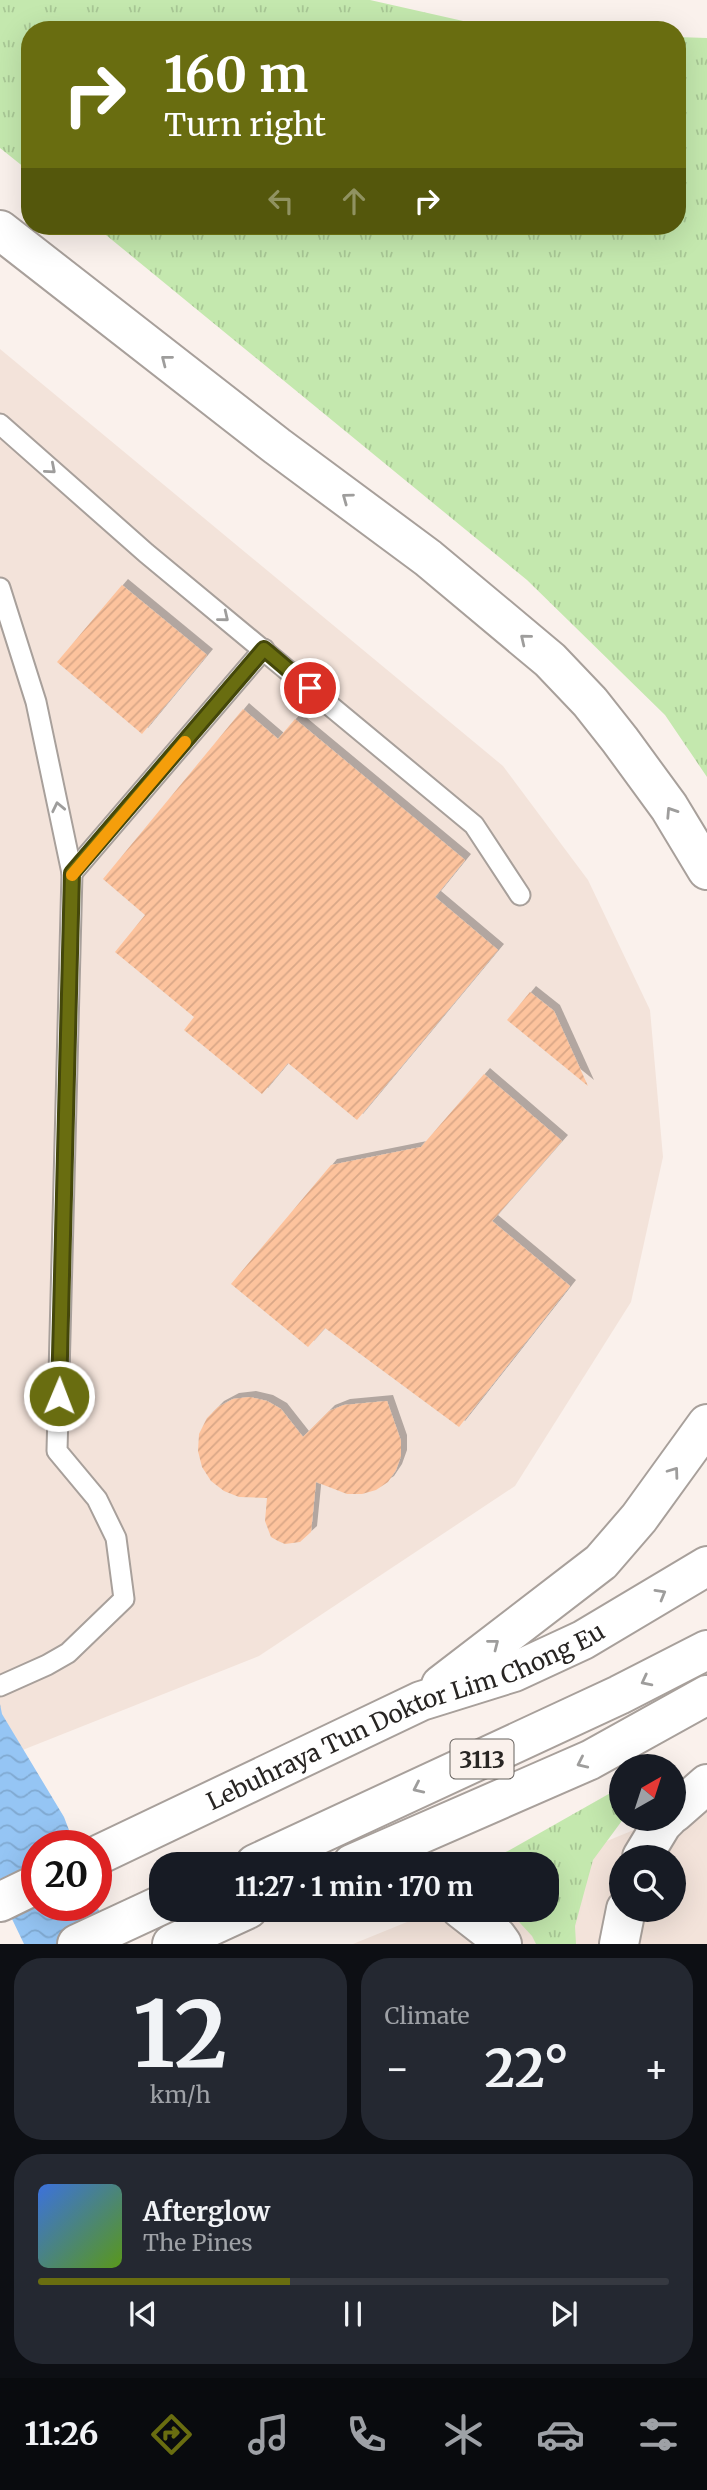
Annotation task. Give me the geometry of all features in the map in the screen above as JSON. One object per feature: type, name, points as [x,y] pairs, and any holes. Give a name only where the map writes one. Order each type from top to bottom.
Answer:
[{"type":"main road","points":[[0,230],[277,446],[428,558],[550,660],[590,702],[620,740],[669,807],[707,870]]},
{"type":"main road","points":[[421,1701],[601,1562],[639,1518],[707,1424]]},
{"type":"main road","name":"Lebuhraya Tun Doktor Lim Chong Eu","points":[[112,1849],[421,1701],[514,1672],[571,1646],[707,1566]]},
{"type":"main road","name":"3113","points":[[281,1852],[619,1695],[707,1650]]},
{"type":"main road","points":[[379,1852],[590,1760],[707,1695]]},
{"type":"main road","points":[[686,1802],[707,1784]]},
{"type":"main road","points":[[0,1902],[21,1892]]},
{"type":"main road","points":[[77,1944],[149,1911]]},
{"type":"main road","points":[[174,1943],[220,1922]]},
{"type":"main road","points":[[478,1922],[502,1944]]},
{"type":"main road","points":[[620,1944],[624,1922]]},
{"type":"lane","points":[[0,424],[146,553],[474,825],[520,895]]},
{"type":"lane","points":[[0,588],[36,702],[72,873],[57,1451],[97,1499],[116,1538],[124,1599],[68,1653],[8,1682]]},
{"type":"lane","points":[[72,873],[264,649]]},
{"type":"shaded area","points":[[0,349],[503,766],[588,880],[650,1010],[663,1157],[631,1302],[515,1486],[259,1656],[0,1759]]},
{"type":"shaded area","points":[[707,1800],[707,1944],[353,1944],[407,1922],[559,1922],[559,1861],[631,1831],[686,1831],[686,1809]]},
{"type":"green space","points":[[0,0],[370,0],[463,21],[21,21],[21,165],[0,148]]},
{"type":"green space","points":[[686,37],[707,38],[707,777],[665,715],[527,580],[106,235],[686,235]]},
{"type":"green space","points":[[609,1794],[609,1831],[614,1831],[593,1860],[575,1926],[576,1944],[536,1944],[519,1922],[559,1922],[559,1852],[506,1852]]},
{"type":"water","points":[[0,1704],[2,1714],[64,1817],[69,1830],[21,1830],[21,1921],[103,1921],[112,1944],[24,1944],[0,1894]]},
{"type":"building","points":[[122,585],[207,655],[142,734],[57,662]]},
{"type":"building","points":[[243,709],[278,739],[295,719],[465,860],[435,897],[498,950],[357,1120],[288,1063],[262,1094],[184,1030],[194,1017],[115,952],[145,915],[103,879]]},
{"type":"building","points":[[530,992],[554,1011],[588,1086],[507,1020]]},
{"type":"building","points":[[484,1074],[562,1141],[492,1221],[570,1286],[459,1427],[325,1328],[308,1347],[231,1284],[331,1165],[421,1147]]},
{"type":"building","points":[[250,1397],[267,1401],[281,1409],[303,1437],[329,1411],[344,1405],[387,1401],[401,1441],[401,1456],[396,1470],[388,1482],[376,1490],[362,1494],[347,1494],[316,1482],[311,1532],[300,1542],[285,1544],[278,1541],[271,1537],[265,1521],[267,1498],[239,1497],[224,1491],[211,1481],[202,1467],[198,1451],[199,1434],[207,1418],[218,1407],[233,1399]]},
{"type":"slow traffic","points":[[72,875],[185,742]]},
{"type":"route","points":[[59,1396],[72,873],[264,649],[310,688]]}]
